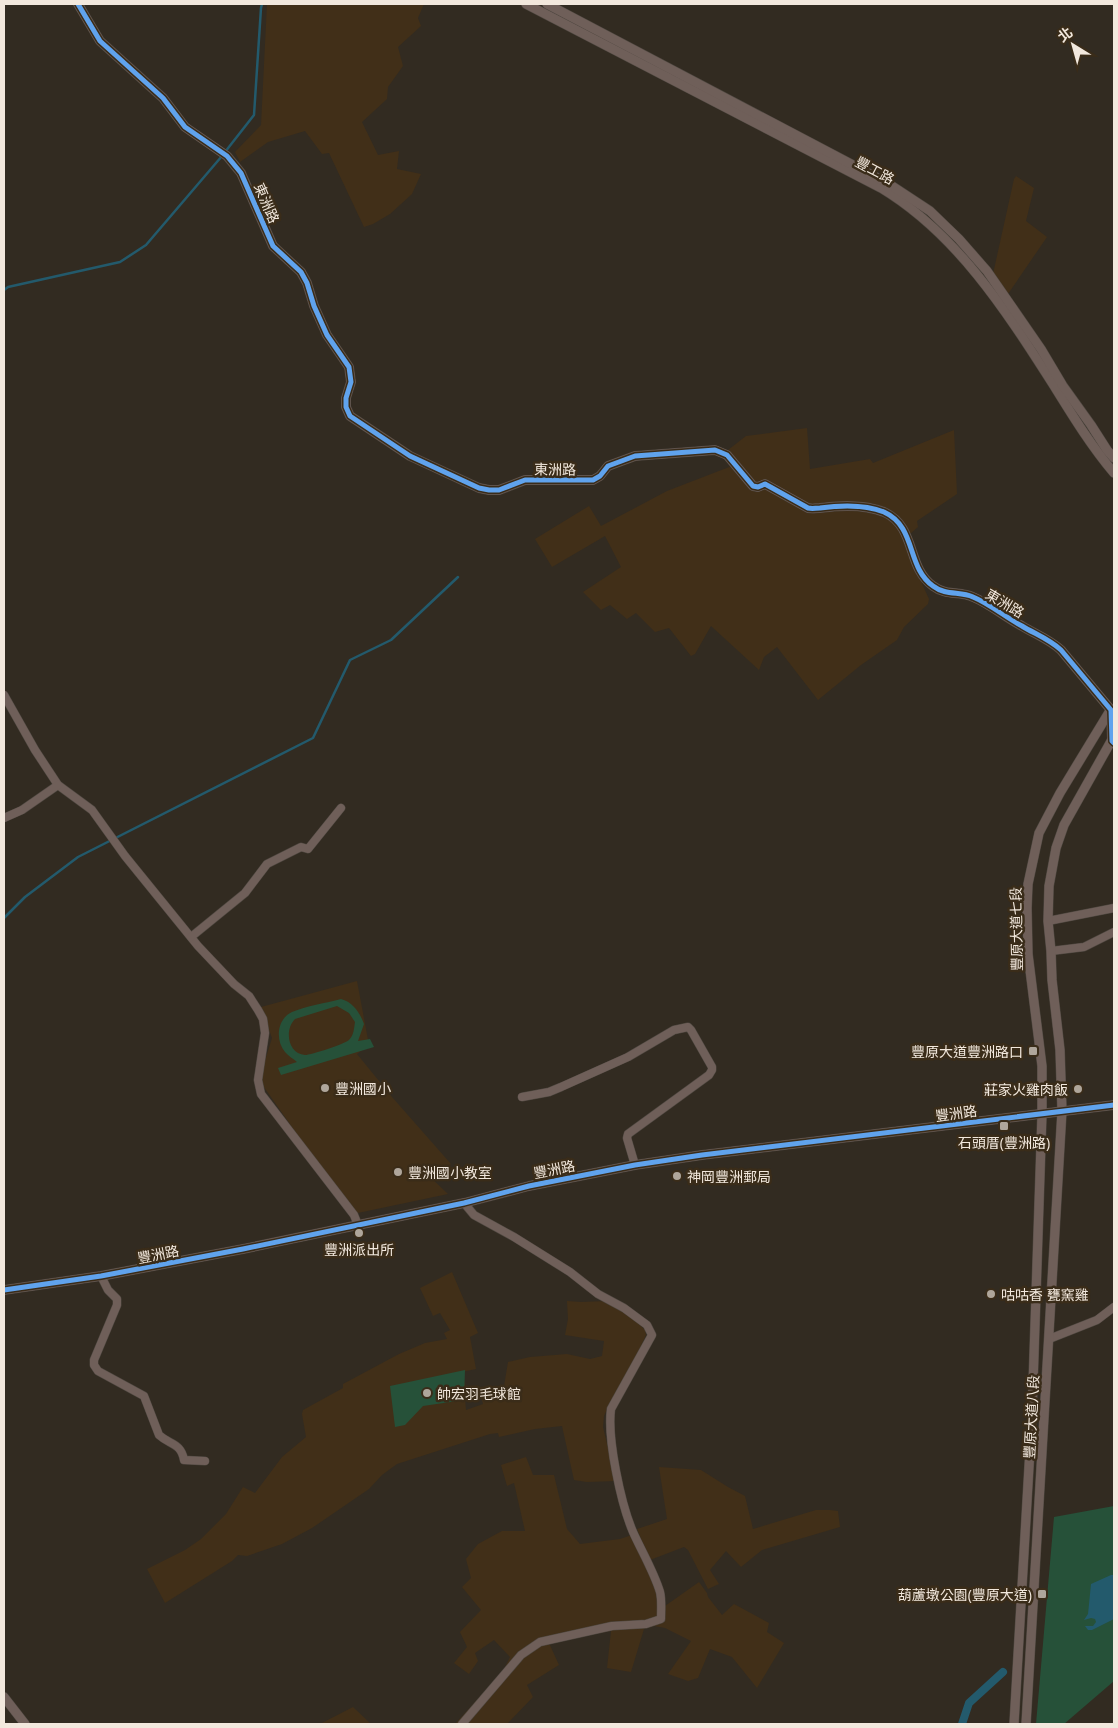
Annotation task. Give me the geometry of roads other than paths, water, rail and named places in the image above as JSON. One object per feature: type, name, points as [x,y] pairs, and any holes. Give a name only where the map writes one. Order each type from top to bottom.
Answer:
[{"type":"street","name":"東洲路","points":[[78,4],[100,41],[163,98],[185,127],[224,154],[244,179],[273,246],[297,268],[304,278],[326,335],[349,367],[351,377],[350,388],[346,398],[350,416],[372,432],[410,456],[479,488],[494,491],[525,480],[593,480],[600,476],[608,466],[635,456],[715,450],[722,452],[727,454],[753,486],[758,487],[766,484],[808,508],[862,506],[891,516],[904,530],[918,568],[932,586],[950,593],[970,596],[988,604],[1020,626],[1053,643],[1113,707]]},
{"type":"street","name":"豐工路","points":[[526,4],[903,201],[952,244],[981,279],[1031,350],[1099,455],[1114,473]]},
{"type":"street","name":"豐工路","points":[[547,4],[880,179],[930,211],[987,270],[1114,458]]},
{"type":"street","points":[[4,695],[35,750],[58,785],[92,810],[125,856],[191,937],[234,984],[248,996],[261,1014],[265,1041],[258,1080],[262,1094],[276,1115],[354,1215],[358,1225]]},
{"type":"street","points":[[1062,1111],[1060,1050],[1048,921],[1049,886],[1056,848],[1064,825],[1113,740],[1113,707]]},
{"type":"street","name":"豐原大道七段","points":[[1042,1114],[1042,1066],[1028,954],[1028,884],[1040,833],[1060,793],[1113,707]]},
{"type":"street","points":[[4,818],[22,810],[58,785]]},
{"type":"street","points":[[191,937],[245,893],[267,864],[300,847],[308,849],[341,808]]},
{"type":"street","points":[[1048,921],[1114,908]]},
{"type":"street","points":[[1051,951],[1084,947],[1114,932]]},
{"type":"street","points":[[522,1097],[561,1088],[628,1057],[674,1030],[688,1027],[712,1070],[709,1075],[628,1134],[628,1142],[635,1165]]},
{"type":"street","name":"豐洲路","points":[[4,1290],[101,1276],[244,1249],[464,1203],[529,1186],[635,1165],[1114,1105]]},
{"type":"street","name":"豐原大道八段","points":[[1026,1724],[1062,1111]]},
{"type":"street","name":"豐原大道八段","points":[[1014,1724],[1032,1415],[1042,1114]]},
{"type":"street","points":[[462,1724],[520,1655],[540,1642],[612,1626],[646,1624],[661,1619],[660,1593],[628,1516],[615,1463],[610,1421],[611,1409],[652,1335],[647,1325],[624,1308],[598,1294],[570,1272],[514,1237],[474,1215],[464,1203]]},
{"type":"street","points":[[101,1276],[108,1290],[117,1299],[118,1305],[94,1360],[94,1365],[98,1371],[144,1396],[158,1435],[174,1444],[183,1452],[184,1460],[205,1461]]},
{"type":"street","points":[[1050,1339],[1097,1320],[1114,1307]]},
{"type":"street","points":[[4,1697],[25,1724]]},
{"type":"water","points":[[1114,1575],[1114,1619],[1092,1630],[1088,1630],[1085,1626],[1093,1626],[1096,1622],[1095,1619],[1091,1618],[1084,1620],[1088,1614],[1091,1584]]},
{"type":"waterway","points":[[225,152],[254,115],[262,4]]},
{"type":"waterway","points":[[4,290],[8,287],[120,262],[146,245],[222,156]]},
{"type":"waterway","points":[[4,918],[25,897],[78,857],[313,738],[350,660],[391,640],[458,577]]},
{"type":"waterway","points":[[962,1724],[969,1703],[1003,1672]]},
{"type":"place","name":"豐原大道豐洲路口","points":[[1033,1051]]},
{"type":"place","name":"豐洲國小","points":[[325,1088]]},
{"type":"place","name":"莊家火雞肉飯","points":[[1078,1089]]},
{"type":"place","name":"石頭厝(豐洲路)","points":[[1004,1126]]},
{"type":"place","name":"豐洲國小教室","points":[[398,1172]]},
{"type":"place","name":"神岡豐洲郵局","points":[[677,1176]]},
{"type":"place","name":"豐洲派出所","points":[[359,1233]]},
{"type":"place","name":"咕咕香 甕窯雞","points":[[991,1294]]},
{"type":"place","name":"帥宏羽毛球館","points":[[427,1393]]},
{"type":"place","name":"葫蘆墩公園(豐原大道)","points":[[1042,1594]]}]
